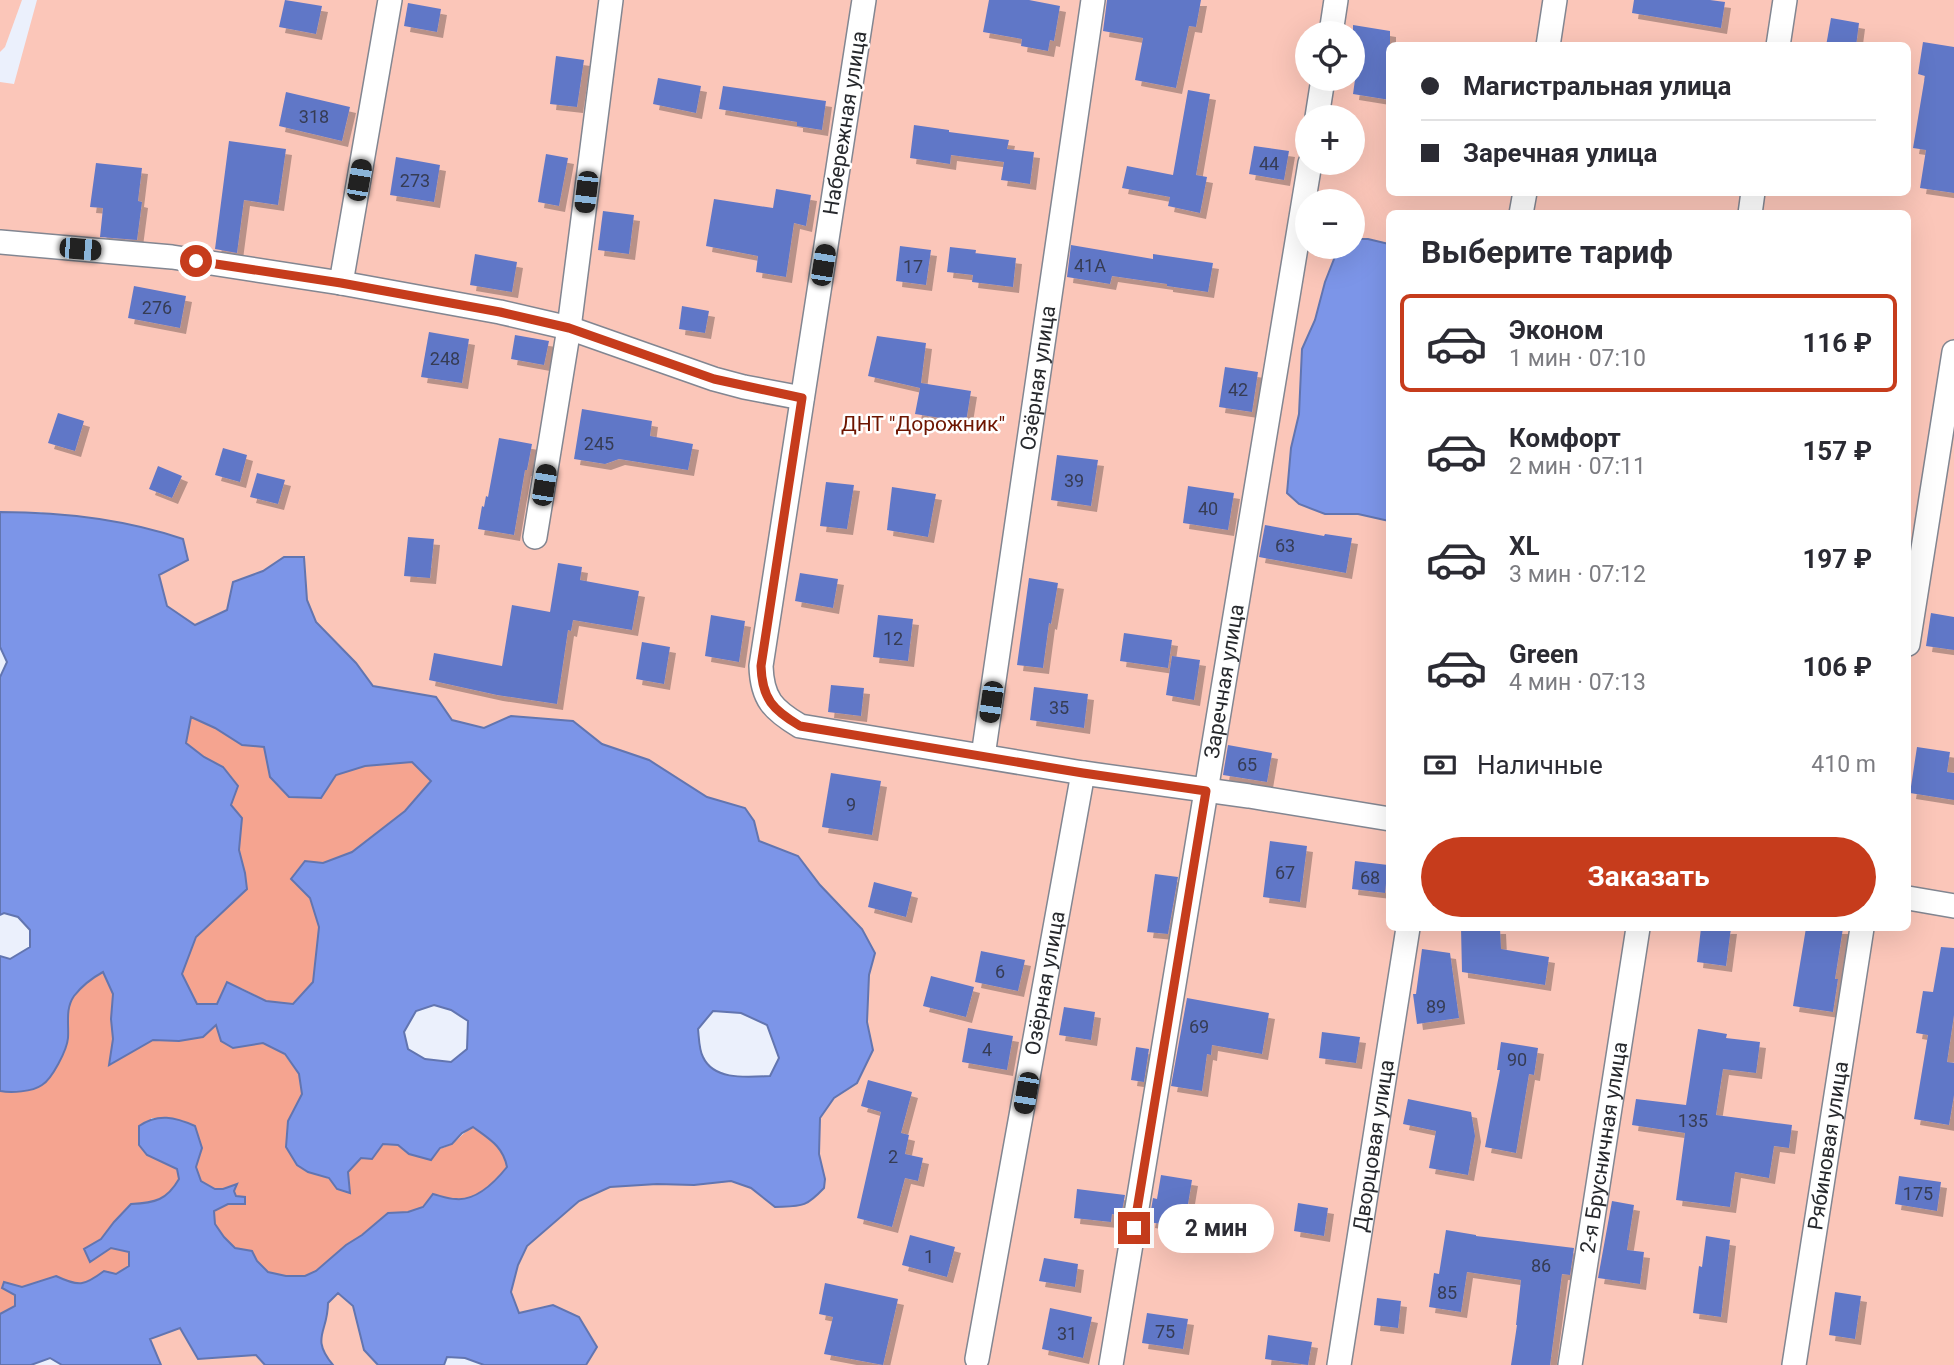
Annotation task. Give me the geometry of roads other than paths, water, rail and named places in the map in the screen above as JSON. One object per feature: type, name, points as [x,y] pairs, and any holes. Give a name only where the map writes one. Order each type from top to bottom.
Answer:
[{"type":"street","points":[[341,283],[390,0]]},
{"type":"street","points":[[535,537],[569,328],[611,0]]},
{"type":"street","name":"Набережная улица","points":[[864,0],[761,666],[762,684],[769,701],[784,717],[800,726],[983,757]]},
{"type":"street","name":"Озёрная улица","points":[[983,757],[1093,0]]},
{"type":"street","points":[[1333,21],[1336,0]]},
{"type":"street","points":[[1549,42],[1555,0]]},
{"type":"street","points":[[1779,42],[1785,0]]},
{"type":"street","name":"Заречная улица","points":[[1111,1365],[1308,175]]},
{"type":"street","points":[[0,242],[172,257],[341,283],[500,312],[569,328],[714,379],[802,398]]},
{"type":"street","points":[[1911,625],[1954,352]]},
{"type":"street","points":[[983,757],[1386,818]]},
{"type":"street","name":"Озёрная улица","points":[[977,1359],[1083,773]]},
{"type":"street","points":[[1911,899],[1954,906]]},
{"type":"street","name":"Дворцовая улица","points":[[1339,1365],[1408,931]]},
{"type":"street","name":"2-я Брусничная улица","points":[[1570,1365],[1638,931]]},
{"type":"street","name":"Рябиновая улица","points":[[1794,1365],[1862,931]]},
{"type":"water","points":[[1365,239],[1386,243],[1386,520],[1358,514],[1325,514],[1299,504],[1287,493],[1291,448],[1299,414],[1302,349],[1315,320],[1334,259],[1365,259]]},
{"type":"water","points":[[0,512],[93,518],[138,526],[183,539],[188,560],[159,575],[167,606],[195,625],[227,610],[233,582],[263,571],[284,557],[304,557],[307,600],[316,622],[356,663],[373,686],[436,697],[452,720],[484,728],[511,716],[573,721],[602,744],[649,760],[707,797],[745,808],[754,821],[759,841],[798,856],[820,885],[862,929],[875,953],[869,975],[867,1022],[873,1050],[857,1083],[834,1098],[820,1118],[819,1154],[825,1179],[824,1188],[802,1205],[775,1207],[751,1188],[731,1181],[694,1185],[610,1187],[579,1201],[527,1246],[518,1265],[511,1292],[519,1313],[553,1305],[579,1317],[597,1347],[586,1365],[484,1365],[465,1358],[447,1357],[444,1365],[378,1365],[364,1350],[353,1306],[338,1293],[328,1303],[321,1341],[326,1356],[333,1365],[265,1365],[256,1355],[198,1359],[180,1328],[150,1339],[161,1365],[62,1365],[50,1358],[31,1365],[0,1365],[0,1314],[15,1306],[15,1295],[2,1288],[4,1282],[22,1287],[56,1276],[81,1283],[104,1271],[116,1274],[129,1266],[129,1252],[111,1248],[90,1262],[84,1249],[101,1239],[131,1204],[160,1199],[170,1192],[179,1179],[177,1169],[147,1155],[139,1145],[139,1126],[153,1119],[180,1120],[195,1126],[202,1148],[196,1167],[201,1181],[215,1189],[237,1184],[234,1191],[236,1196],[245,1197],[245,1204],[228,1204],[214,1211],[215,1224],[235,1248],[252,1251],[268,1272],[286,1276],[305,1276],[316,1271],[388,1213],[408,1212],[423,1207],[433,1194],[464,1199],[478,1194],[507,1167],[499,1148],[473,1127],[462,1133],[452,1144],[440,1148],[431,1160],[409,1154],[398,1145],[383,1144],[372,1159],[361,1158],[348,1172],[350,1193],[337,1189],[329,1178],[308,1172],[297,1165],[286,1147],[288,1121],[302,1094],[299,1074],[285,1054],[263,1043],[233,1048],[221,1041],[216,1025],[203,1037],[179,1041],[153,1040],[109,1065],[113,1039],[113,994],[103,972],[83,986],[71,1001],[65,1050],[46,1082],[27,1091],[0,1091],[0,956],[10,959],[30,947],[30,930],[18,917],[4,913],[0,915],[0,677],[7,662],[0,647]],"holes":[[[191,717],[242,745],[264,747],[270,777],[289,797],[321,798],[336,775],[365,766],[412,762],[431,781],[405,811],[352,852],[323,863],[305,861],[291,879],[310,898],[319,927],[313,982],[293,1004],[266,1001],[227,982],[217,1004],[197,1004],[182,974],[196,937],[247,889],[239,850],[242,818],[231,805],[238,786],[223,767],[186,743]],[[434,1005],[451,1010],[468,1021],[467,1049],[451,1062],[425,1059],[408,1049],[404,1032],[416,1011]],[[713,1011],[741,1013],[767,1025],[779,1058],[770,1076],[742,1077],[723,1074],[708,1065],[703,1057],[698,1029]]]},
{"type":"park label","name":"ДНТ \"Дорожник\"","points":[[923,424]]}]
